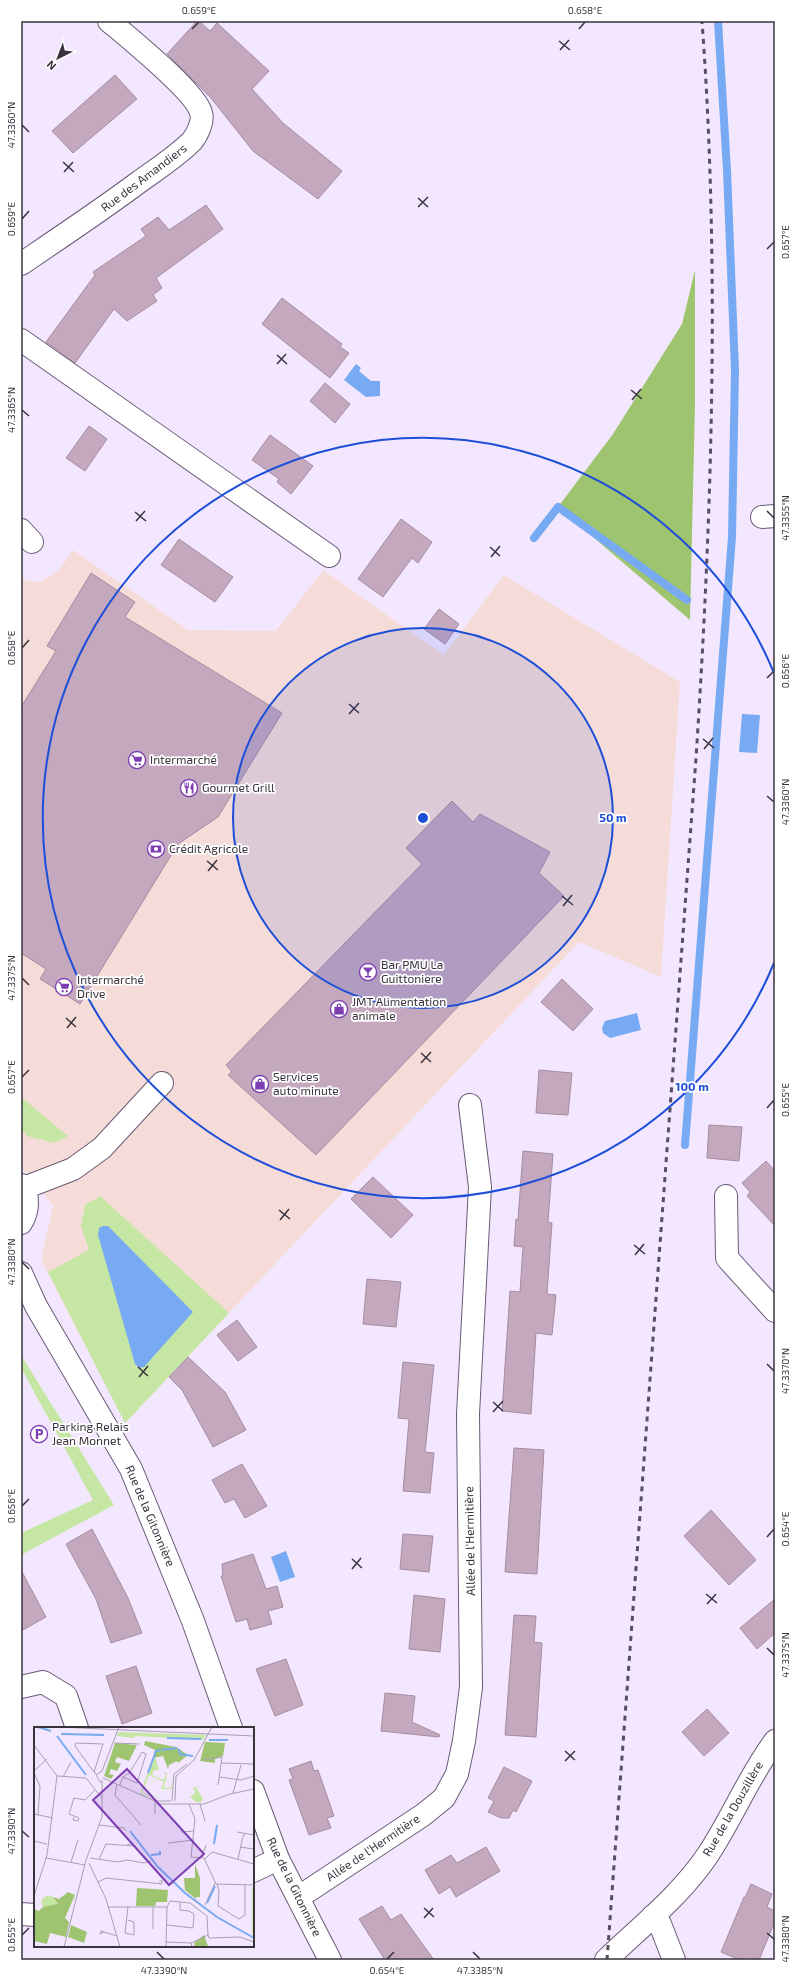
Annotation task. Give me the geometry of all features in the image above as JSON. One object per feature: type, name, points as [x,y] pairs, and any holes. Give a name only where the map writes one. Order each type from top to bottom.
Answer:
[{"type":"street","name":"Rue des Amandiers","points":[[21,264],[96,214],[178,154],[193,140],[199,130],[202,115],[197,104],[185,90],[110,21]]},
{"type":"street","points":[[21,340],[329,556]]},
{"type":"street","points":[[21,1224],[25,1216],[27,1202],[22,1186],[73,1168],[102,1148],[162,1083]]},
{"type":"street","name":"Allée de l'Hermitière","points":[[299,1898],[422,1815],[444,1798],[457,1774],[464,1741],[471,1687],[468,1414],[480,1187],[470,1105]]},
{"type":"street","points":[[726,1196],[727,1258],[775,1311]]},
{"type":"street","name":"Rue de la Gitonnière","points":[[21,1273],[36,1306],[131,1469],[194,1621],[231,1727]]},
{"type":"street","points":[[21,1687],[43,1682],[66,1696],[77,1727]]},
{"type":"street","name":"Rue de la Douzillère","points":[[606,1960],[676,1894],[706,1857],[725,1828],[751,1776],[775,1741]]},
{"type":"street","name":"Rue de la Gitonnière","points":[[254,1794],[278,1859],[330,1960]]},
{"type":"street","points":[[254,1870],[278,1859]]},
{"type":"street","points":[[21,1914],[34,1915]]},
{"type":"street","points":[[653,1916],[660,1924],[674,1960]]},
{"type":"shaded area","points":[[73,550],[188,630],[276,631],[323,570],[444,655],[504,575],[680,682],[661,977],[579,942],[125,1423],[41,1260],[53,1205],[21,1167],[21,583],[23,580],[39,582],[52,575],[60,569]]},
{"type":"green space","points":[[695,270],[695,405],[690,620],[558,507],[613,434],[682,324]]},
{"type":"green space","points":[[21,1097],[68,1136],[54,1143],[27,1136],[21,1128]]},
{"type":"green space","points":[[100,1196],[229,1313],[125,1423],[48,1272],[89,1250],[81,1226],[85,1205]]},
{"type":"green space","points":[[21,1355],[114,1505],[21,1555],[21,1533],[93,1500],[21,1368]]},
{"type":"water","points":[[356,364],[361,368],[359,371],[371,381],[380,381],[380,396],[366,397],[344,380]]},
{"type":"water","points":[[742,714],[760,715],[757,753],[739,752]]},
{"type":"water","points":[[637,1013],[641,1030],[610,1038],[603,1033],[602,1028],[605,1021]]},
{"type":"water","points":[[108,1226],[193,1312],[144,1367],[139,1368],[135,1364],[98,1235],[99,1228]]},
{"type":"water","points":[[286,1551],[295,1577],[280,1582],[271,1557]]},
{"type":"building","points":[[197,21],[199,21],[210,31],[217,23],[269,71],[252,89],[283,123],[342,171],[318,199],[253,151],[211,98],[167,54]]},
{"type":"building","points":[[115,75],[137,99],[73,153],[52,131]]},
{"type":"building","points":[[206,205],[223,229],[156,278],[162,288],[153,295],[157,301],[127,321],[114,309],[75,363],[46,342],[95,275],[93,272],[146,236],[141,229],[158,217],[169,230]]},
{"type":"building","points":[[282,298],[342,344],[340,347],[349,353],[330,378],[262,324]]},
{"type":"building","points":[[325,383],[350,404],[335,423],[310,401]]},
{"type":"building","points":[[89,426],[107,439],[85,471],[66,458]]},
{"type":"building","points":[[270,435],[313,466],[291,494],[277,482],[279,479],[252,460]]},
{"type":"building","points":[[401,519],[432,542],[418,563],[412,558],[383,597],[358,579]]},
{"type":"building","points":[[179,539],[233,577],[215,602],[161,565]]},
{"type":"building","name":"Intermarché","points":[[91,573],[135,602],[125,617],[282,713],[218,817],[178,844],[80,1004],[40,979],[46,969],[21,953],[21,707],[56,651],[47,646]]},
{"type":"building","points":[[439,609],[459,624],[445,644],[424,629]]},
{"type":"building","points":[[452,801],[473,822],[480,814],[550,852],[539,873],[564,896],[316,1155],[228,1075],[232,1072],[226,1065],[422,864],[406,848]]},
{"type":"building","points":[[562,979],[593,1009],[573,1031],[541,1002]]},
{"type":"building","points":[[539,1070],[572,1073],[568,1115],[536,1113]]},
{"type":"building","points":[[709,1125],[742,1127],[739,1161],[707,1158]]},
{"type":"building","points":[[523,1151],[553,1154],[548,1222],[552,1223],[547,1294],[556,1295],[552,1335],[536,1333],[531,1414],[502,1411],[510,1291],[520,1292],[523,1247],[514,1246],[516,1219],[518,1220]]},
{"type":"building","points":[[766,1161],[775,1171],[775,1226],[747,1196],[750,1192],[742,1183]]},
{"type":"building","points":[[373,1177],[413,1215],[391,1238],[351,1199]]},
{"type":"building","points":[[367,1279],[401,1282],[396,1327],[363,1324]]},
{"type":"building","points":[[237,1320],[257,1347],[238,1361],[217,1335]]},
{"type":"building","points":[[188,1357],[225,1392],[246,1430],[213,1447],[182,1390],[169,1377]]},
{"type":"building","points":[[403,1362],[434,1365],[425,1452],[434,1453],[430,1493],[403,1491],[409,1419],[398,1418]]},
{"type":"building","points":[[514,1448],[544,1450],[537,1574],[505,1572]]},
{"type":"building","points":[[242,1464],[267,1506],[245,1518],[234,1499],[225,1503],[212,1480]]},
{"type":"building","points":[[711,1510],[756,1560],[729,1585],[684,1536]]},
{"type":"building","points":[[92,1529],[128,1598],[142,1633],[111,1643],[96,1599],[66,1544]]},
{"type":"building","points":[[403,1534],[433,1536],[429,1572],[400,1569]]},
{"type":"building","points":[[253,1554],[266,1589],[277,1586],[283,1607],[268,1611],[272,1624],[250,1630],[247,1619],[236,1622],[221,1576],[223,1576],[222,1564]]},
{"type":"building","points":[[21,1570],[46,1617],[21,1631]]},
{"type":"building","points":[[414,1595],[445,1599],[440,1652],[409,1649]]},
{"type":"building","points":[[775,1599],[775,1633],[757,1649],[740,1628]]},
{"type":"building","points":[[514,1615],[536,1616],[534,1642],[542,1643],[536,1737],[505,1735]]},
{"type":"building","points":[[286,1659],[303,1705],[275,1716],[256,1669]]},
{"type":"building","points":[[136,1666],[152,1713],[122,1724],[106,1676]]},
{"type":"building","points":[[385,1693],[415,1696],[412,1722],[440,1735],[439,1737],[381,1731]]},
{"type":"building","points":[[707,1709],[729,1733],[704,1756],[682,1732]]},
{"type":"building","points":[[311,1761],[314,1771],[318,1770],[334,1816],[327,1818],[331,1828],[309,1835],[289,1780],[293,1779],[289,1769]]},
{"type":"building","points":[[504,1767],[532,1781],[516,1812],[513,1810],[509,1818],[501,1818],[488,1812],[494,1801],[488,1798]]},
{"type":"building","points":[[486,1847],[500,1871],[456,1897],[450,1887],[439,1894],[425,1870],[451,1855],[457,1863]]},
{"type":"building","points":[[751,1884],[772,1894],[767,1907],[775,1911],[775,1921],[759,1960],[740,1960],[721,1952]]},
{"type":"building","points":[[382,1906],[391,1920],[401,1914],[434,1960],[385,1960],[359,1919]]},
{"type":"waterway","points":[[685,1145],[732,537],[735,370],[727,170],[718,21]]},
{"type":"waterway","points":[[534,538],[558,507],[687,600]]},
{"type":"railway","points":[[607,1960],[702,666],[710,482],[712,390],[711,205],[708,113],[702,21]]},
{"type":"place","name":"Intermarché","points":[[137,760]]},
{"type":"place","name":"Gourmet Grill","points":[[189,788]]},
{"type":"place","name":"Crédit Agricole","points":[[156,849]]},
{"type":"place","name":"Bar PMU La Guittoniere","points":[[368,972]]},
{"type":"place","name":"Intermarché Drive","points":[[64,987]]},
{"type":"place","name":"JMT Alimentation animale","points":[[339,1009]]},
{"type":"place","name":"Services auto minute","points":[[260,1084]]},
{"type":"place","name":"Parking Relais Jean Monnet","points":[[39,1434]]}]
